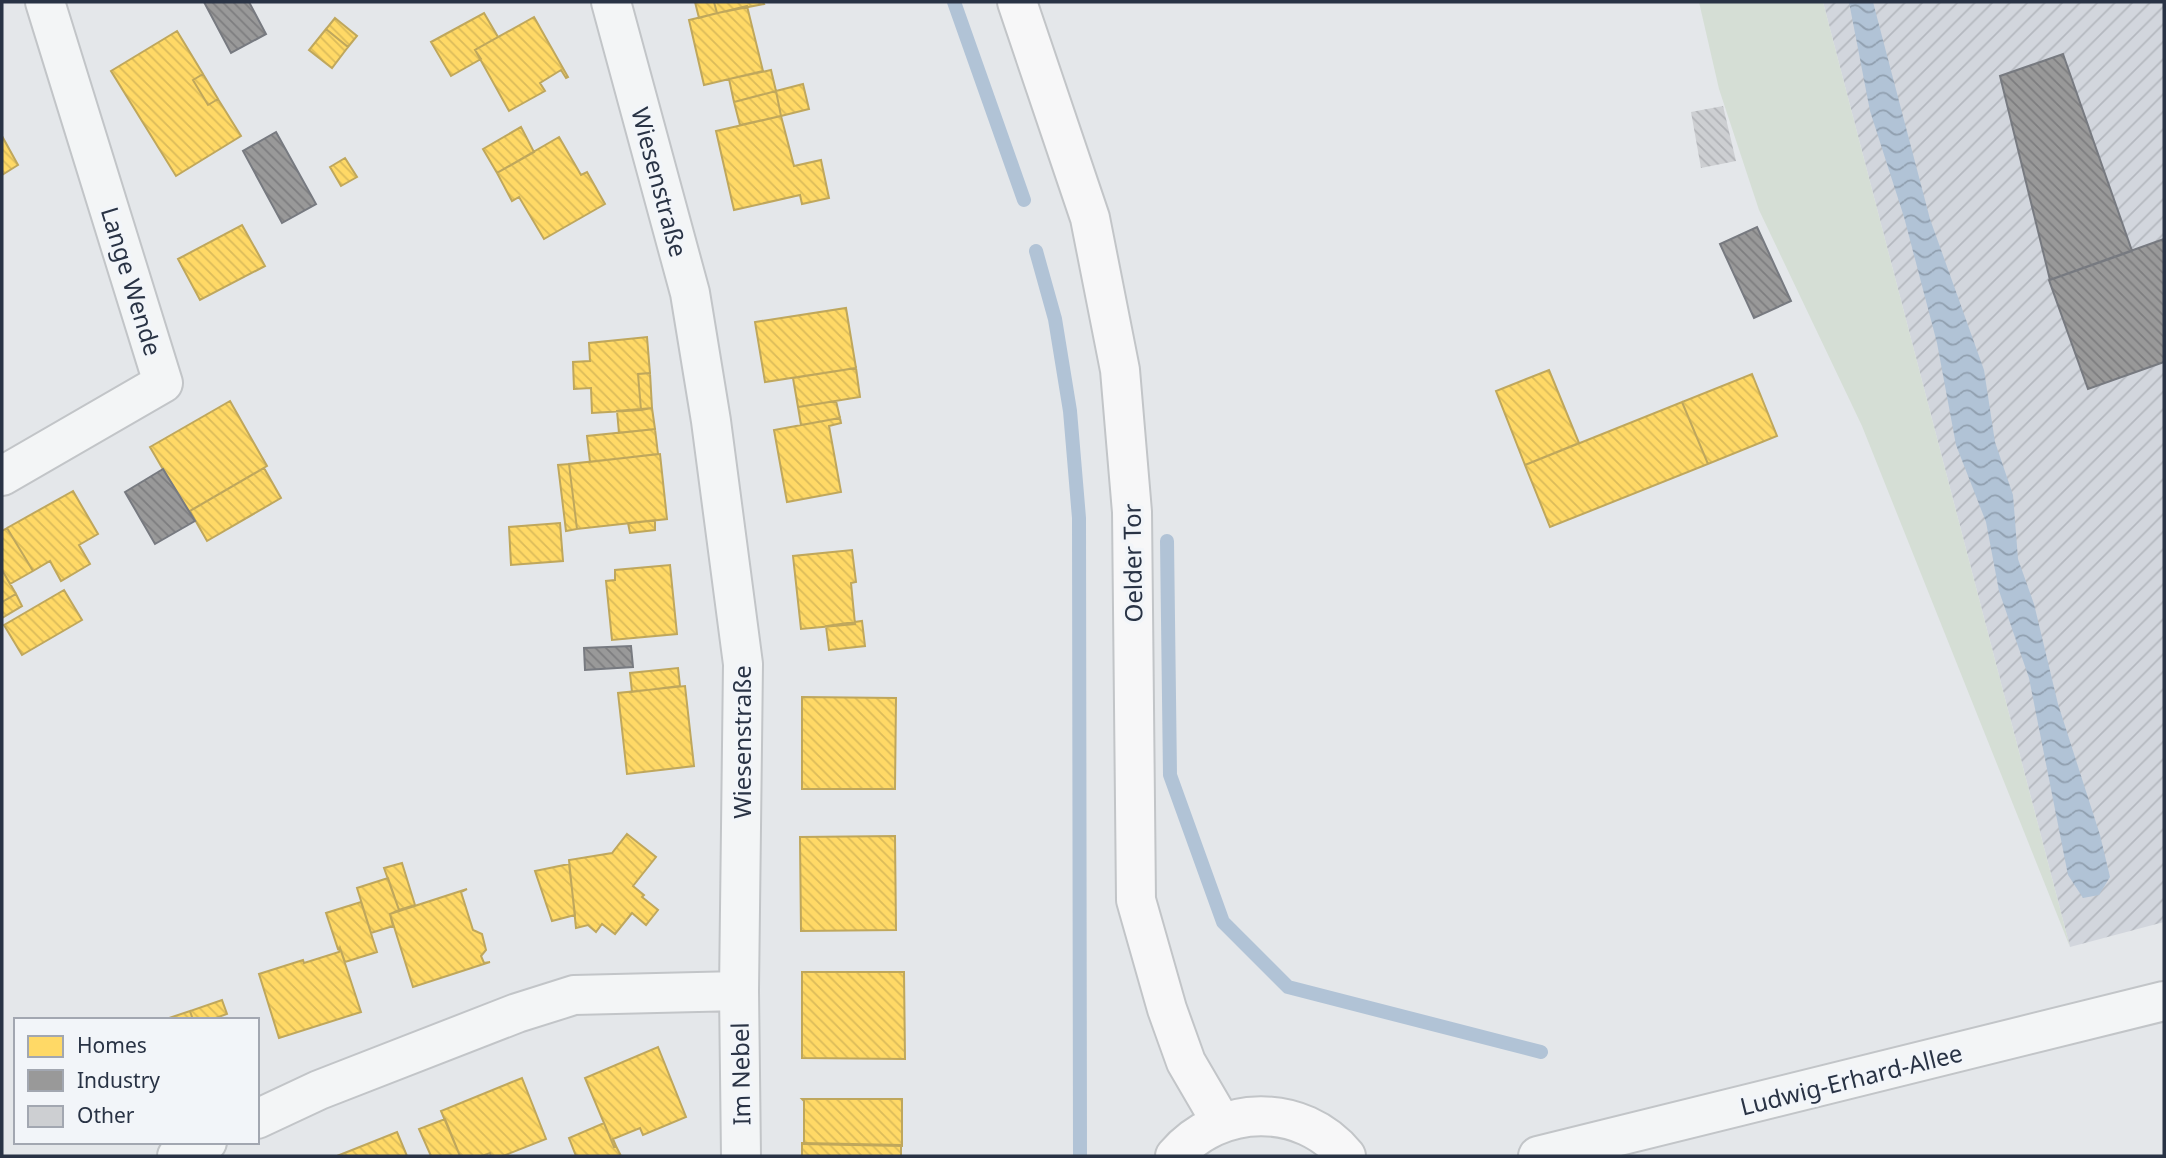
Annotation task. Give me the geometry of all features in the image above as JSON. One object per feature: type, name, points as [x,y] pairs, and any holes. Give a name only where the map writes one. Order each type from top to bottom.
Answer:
[{"type":"main road","name":"Oelder Tor","points":[[1017,2],[1090,218],[1120,370],[1132,512],[1136,900],[1167,1009],[1186,1062],[1221,1122]]},
{"type":"main road","points":[[1175,1156],[1188,1142],[1221,1122],[1251,1115],[1283,1118],[1312,1128],[1346,1156]]},
{"type":"street","name":"Lange Wende","points":[[2,476],[163,383],[45,2]]},
{"type":"street","name":"Wiesenstraße","points":[[611,2],[690,293],[743,664],[739,991]]},
{"type":"street","points":[[259,1118],[319,1090],[517,1013],[574,995],[739,991]]},
{"type":"street","name":"Im Nebel","points":[[739,991],[741,1156]]},
{"type":"street","name":"Ludwig-Erhard-Allee","points":[[1538,1156],[2164,1001]]},
{"type":"street","points":[[177,1156],[203,1144]]},
{"type":"shaded area","points":[[1699,2],[1823,2],[2070,947],[1862,426],[1759,210],[1719,89]]},
{"type":"shaded area","points":[[1823,2],[2164,2],[2164,922],[2070,947]]},
{"type":"water","points":[[1849,2],[1873,2],[1930,219],[1984,370],[1995,442],[2013,495],[2018,559],[2034,604],[2058,704],[2100,835],[2110,877],[2099,895],[2083,898],[2068,875],[2029,678],[1999,591],[1986,522],[1956,445],[1937,343],[1904,217],[1870,111]]},
{"type":"building: Homes","points":[[695,2],[714,2],[717,13],[699,18]]},
{"type":"building: Homes","points":[[714,2],[763,2],[764,4],[717,13]]},
{"type":"building: Homes","points":[[747,6],[763,71],[704,85],[689,20]]},
{"type":"building: Homes","points":[[484,13],[498,37],[475,50],[481,59],[451,76],[431,42]]},
{"type":"building: Homes","points":[[534,17],[568,77],[566,78],[561,70],[540,83],[545,91],[509,111],[475,50]]},
{"type":"building: Homes","points":[[335,18],[357,36],[348,47],[326,29]]},
{"type":"building: Homes","points":[[326,29],[348,47],[332,68],[309,50]]},
{"type":"building: Homes","points":[[177,31],[203,74],[193,80],[208,105],[218,99],[241,136],[176,176],[111,71]]},
{"type":"building: Homes","points":[[771,70],[776,91],[734,102],[729,79]]},
{"type":"building: Homes","points":[[203,74],[218,99],[208,105],[193,80]]},
{"type":"building: Homes","points":[[803,84],[809,109],[781,116],[776,91]]},
{"type":"building: Homes","points":[[776,91],[781,116],[740,125],[734,102]]},
{"type":"building: Homes","points":[[781,116],[794,166],[821,160],[829,198],[802,204],[800,195],[734,210],[716,131]]},
{"type":"building: Homes","points":[[521,127],[534,152],[497,173],[483,149]]},
{"type":"building: Homes","points":[[2,136],[18,165],[2,175]]},
{"type":"building: Homes","points":[[559,137],[581,175],[587,172],[605,204],[544,239],[519,197],[512,201],[497,173]]},
{"type":"building: Homes","points":[[345,158],[357,177],[341,186],[330,167]]},
{"type":"building: Homes","points":[[242,225],[265,266],[200,300],[178,259]]},
{"type":"building: Homes","points":[[846,308],[856,368],[765,382],[755,322]]},
{"type":"building: Homes","points":[[647,337],[650,373],[638,374],[641,410],[592,413],[591,388],[574,389],[573,362],[590,361],[589,343]]},
{"type":"building: Homes","points":[[856,368],[860,397],[798,407],[793,378]]},
{"type":"building: Homes","points":[[1549,370],[1579,443],[1525,465],[1496,391]]},
{"type":"building: Homes","points":[[650,373],[652,408],[641,410],[638,374]]},
{"type":"building: Homes","points":[[1752,374],[1777,436],[1708,464],[1682,402]]},
{"type":"building: Homes","points":[[230,401],[267,466],[188,512],[150,447]]},
{"type":"building: Homes","points":[[836,401],[840,418],[801,425],[798,407]]},
{"type":"building: Homes","points":[[1682,402],[1708,464],[1550,527],[1525,465]]},
{"type":"building: Homes","points":[[652,408],[655,429],[619,433],[617,411]]},
{"type":"building: Homes","points":[[840,418],[841,423],[829,426],[841,492],[787,502],[774,430]]},
{"type":"building: Homes","points":[[655,429],[658,454],[590,462],[587,436]]},
{"type":"building: Homes","points":[[660,454],[667,519],[577,529],[569,464]]},
{"type":"building: Homes","points":[[569,464],[577,529],[566,531],[558,465]]},
{"type":"building: Homes","points":[[264,468],[281,498],[207,541],[190,511]]},
{"type":"building: Homes","points":[[73,491],[98,534],[79,545],[90,564],[61,581],[50,561],[33,571],[7,528]]},
{"type":"building: Homes","points":[[655,520],[655,530],[630,533],[628,523]]},
{"type":"building: Homes","points":[[560,523],[563,561],[511,565],[509,527]]},
{"type":"building: Homes","points":[[7,528],[33,571],[10,584],[2,570],[2,531]]},
{"type":"building: Homes","points":[[852,550],[856,582],[851,583],[855,624],[801,629],[793,556]]},
{"type":"building: Homes","points":[[670,565],[677,634],[612,640],[606,581],[615,580],[615,570]]},
{"type":"building: Homes","points":[[2,570],[16,594],[2,602]]},
{"type":"building: Homes","points":[[64,590],[82,620],[22,655],[4,625]]},
{"type":"building: Homes","points":[[16,594],[22,606],[2,618],[2,602]]},
{"type":"building: Homes","points":[[862,621],[865,646],[829,650],[826,626]]},
{"type":"building: Homes","points":[[678,668],[680,686],[632,692],[630,673]]},
{"type":"building: Homes","points":[[685,686],[694,766],[627,774],[618,693]]},
{"type":"building: Homes","points":[[802,697],[896,698],[895,789],[802,789]]},
{"type":"building: Homes","points":[[627,834],[656,857],[633,886],[658,910],[646,925],[632,913],[615,934],[602,924],[596,932],[588,925],[576,928],[569,860],[612,853]]},
{"type":"building: Homes","points":[[895,836],[896,930],[801,931],[800,837]]},
{"type":"building: Homes","points":[[402,863],[415,905],[399,910],[384,868]]},
{"type":"building: Homes","points":[[569,864],[575,915],[552,921],[535,871]]},
{"type":"building: Homes","points":[[388,878],[399,910],[390,914],[393,926],[371,933],[357,888]]},
{"type":"building: Homes","points":[[467,889],[461,892],[473,930],[482,934],[486,950],[481,956],[484,963],[490,962],[413,987],[390,914]]},
{"type":"building: Homes","points":[[361,902],[377,952],[345,962],[326,913]]},
{"type":"building: Homes","points":[[340,948],[361,1012],[279,1038],[259,974],[339,952]]},
{"type":"building: Homes","points":[[802,972],[904,972],[905,1059],[802,1058]]},
{"type":"building: Homes","points":[[222,1000],[227,1014],[216,1018],[192,1018],[190,1011]]},
{"type":"building: Homes","points":[[190,1011],[192,1018],[169,1018]]},
{"type":"building: Homes","points":[[658,1047],[686,1117],[643,1135],[640,1128],[613,1139],[616,1146],[614,1147],[585,1078]]},
{"type":"building: Homes","points":[[522,1078],[546,1139],[503,1156],[491,1156],[490,1153],[482,1156],[460,1156],[441,1111]]},
{"type":"building: Homes","points":[[802,1099],[902,1099],[902,1146],[804,1144]]},
{"type":"building: Homes","points":[[445,1119],[460,1156],[431,1156],[419,1129]]},
{"type":"building: Homes","points":[[604,1123],[614,1147],[616,1146],[621,1156],[576,1156],[569,1138]]},
{"type":"building: Homes","points":[[397,1132],[407,1156],[337,1156]]},
{"type":"building: Homes","points":[[802,1143],[901,1145],[901,1156],[802,1156]]},
{"type":"building: Industry","points":[[204,2],[249,2],[266,34],[231,53]]},
{"type":"building: Industry","points":[[2063,54],[2132,251],[2050,280],[2000,76]]},
{"type":"building: Industry","points":[[276,132],[316,204],[282,223],[243,151]]},
{"type":"building: Industry","points":[[1757,227],[1791,301],[1754,318],[1720,244]]},
{"type":"building: Industry","points":[[2164,239],[2164,362],[2088,389],[2049,280]]},
{"type":"building: Industry","points":[[163,469],[195,521],[155,544],[125,492]]},
{"type":"building: Industry","points":[[631,646],[633,667],[585,670],[584,648]]},
{"type":"building: Other","points":[[1723,106],[1736,161],[1701,168],[1691,112]]},
{"type":"waterway","points":[[954,2],[1024,200]]},
{"type":"waterway","points":[[1036,251],[1055,319],[1070,411],[1079,518],[1080,1156]]},
{"type":"waterway","points":[[1167,541],[1170,775],[1223,922],[1288,987],[1541,1052]]}]
